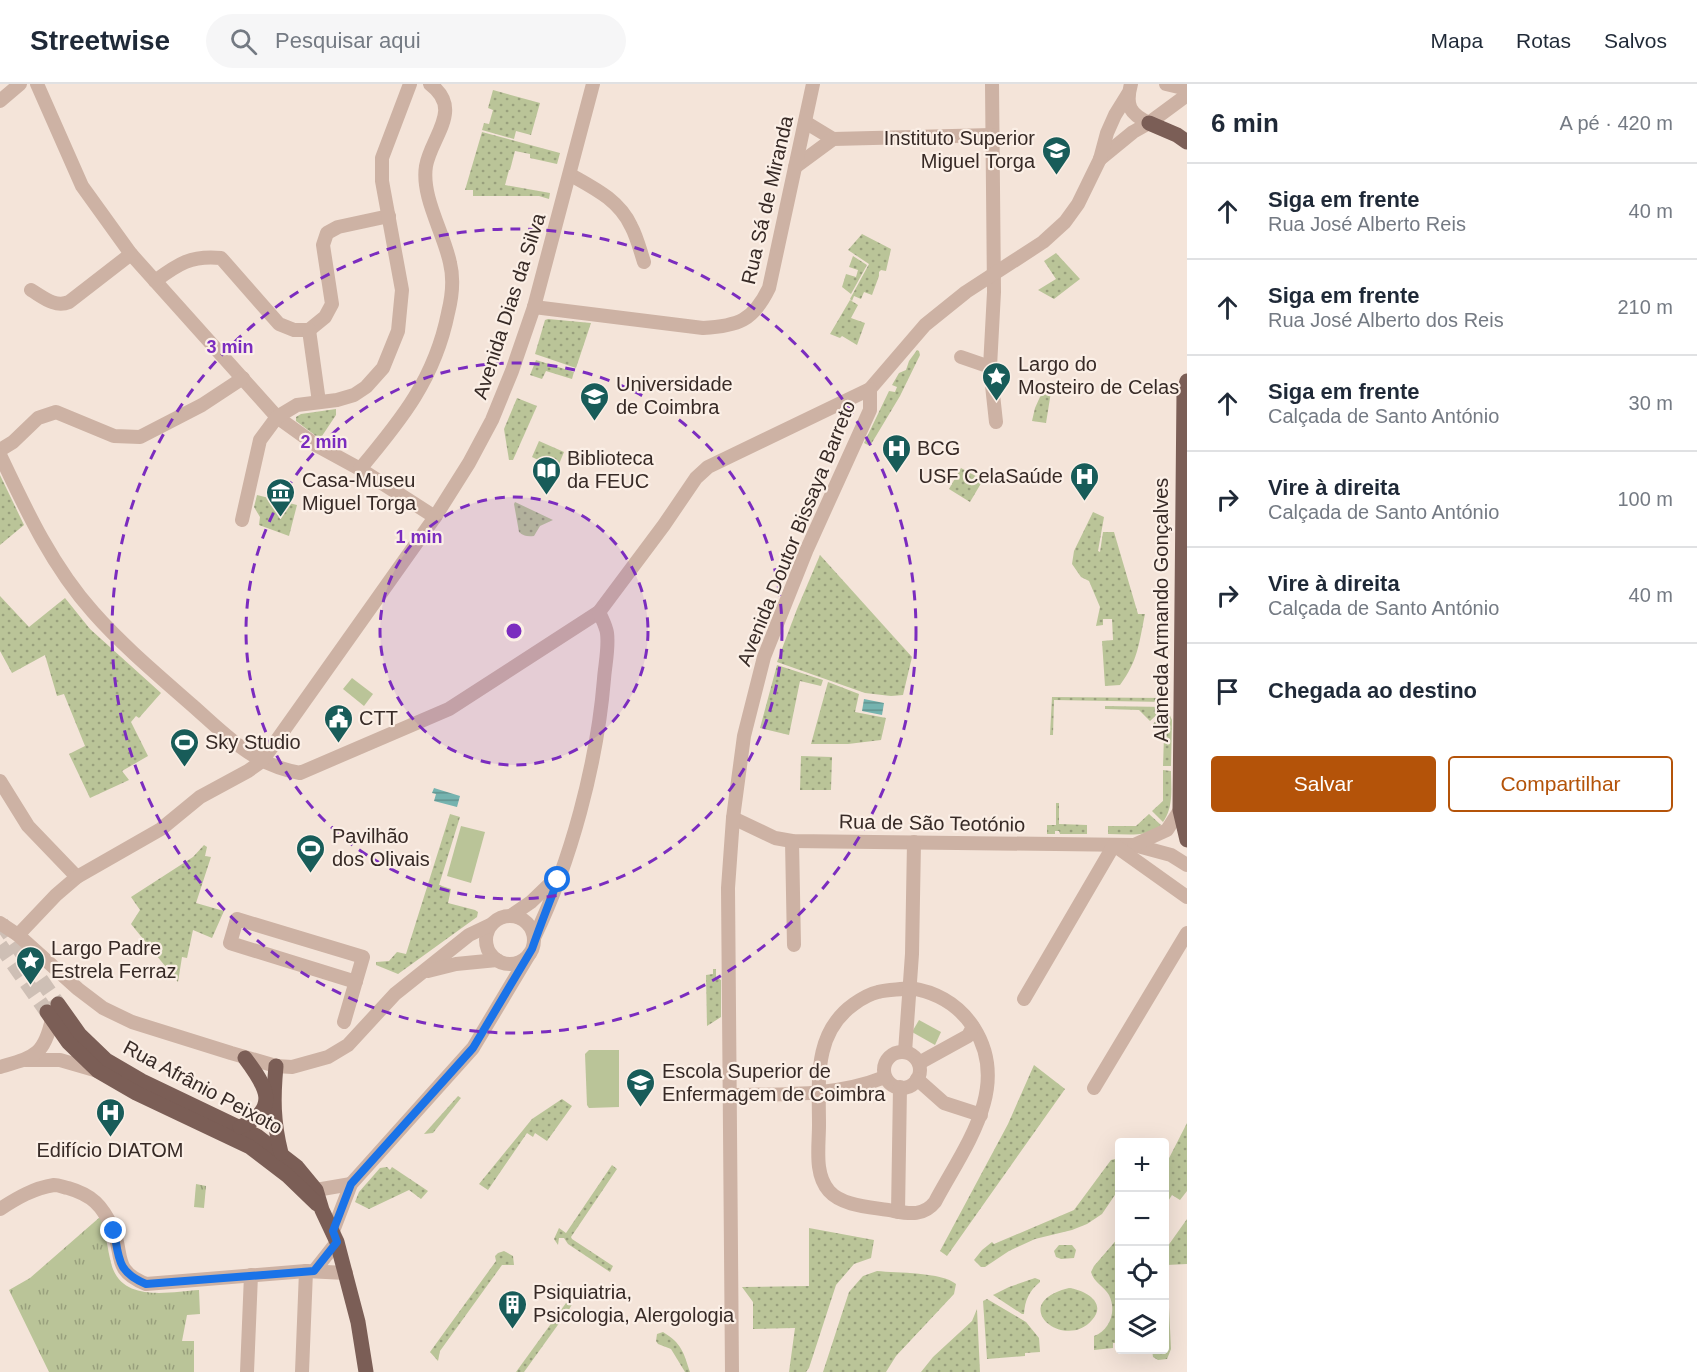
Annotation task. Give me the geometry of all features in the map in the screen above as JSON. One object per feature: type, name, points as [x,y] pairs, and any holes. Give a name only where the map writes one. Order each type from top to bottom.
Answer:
[{"type":"main road","points":[[1149,123],[1187,142]]},
{"type":"main road","name":"Alameda Armando Gonçalves","points":[[1187,381],[1184,392],[1180,810],[1187,840]]},
{"type":"main road","name":"Rua Afrânio Peixoto","points":[[52,1012],[68,1042],[98,1071],[136,1093],[250,1148],[288,1176],[322,1210]]},
{"type":"main road","name":"Rua Afrânio Peixoto","points":[[52,1012],[106,1060],[142,1081],[257,1136],[297,1167],[316,1190],[322,1210],[335,1236],[358,1322],[366,1372]]},
{"type":"main road","points":[[240,1127],[261,1114],[267,1101],[260,1077],[245,1058]]},
{"type":"main road","points":[[276,1066],[273,1106],[281,1153]]},
{"type":"street","points":[[0,100],[20,84]]},
{"type":"street","points":[[37,84],[82,186],[131,254],[277,417],[316,445],[360,469],[435,517]]},
{"type":"street","points":[[242,520],[260,440],[277,417],[297,405],[354,396],[366,387],[383,368],[398,331],[402,290],[382,181],[382,158],[410,84]]},
{"type":"street","points":[[360,469],[395,427],[425,382],[443,339],[452,297],[451,264],[427,186],[426,166],[445,118],[444,100],[430,84]]},
{"type":"street","name":"Avenida Dias da Silva","points":[[262,761],[435,517],[469,463],[492,420],[534,307],[594,84]]},
{"type":"street","name":"Rua Sá de Miranda","points":[[534,307],[703,328],[726,327],[740,323],[758,308],[769,288],[813,84]]},
{"type":"street","points":[[992,84],[993,274],[990,374],[996,422]]},
{"type":"street","points":[[1166,84],[1187,89]]},
{"type":"street","points":[[1130,89],[1130,107],[1134,116],[1149,123]]},
{"type":"street","points":[[0,455],[44,542],[62,572],[92,611],[126,646],[245,752],[280,769],[300,773],[448,709],[599,612],[696,478],[708,467],[870,389],[925,325],[966,292],[1043,242],[1065,222],[1078,204],[1100,159],[1107,133],[1130,89]]},
{"type":"street","points":[[1100,159],[1132,132],[1149,123],[1187,94]]},
{"type":"street","points":[[806,122],[833,140]]},
{"type":"street","points":[[795,167],[833,140],[992,135]]},
{"type":"street","points":[[571,175],[616,204],[631,226],[644,262]]},
{"type":"street","points":[[155,281],[182,262],[203,256],[221,258],[279,324],[294,330],[309,330],[325,318],[332,304],[323,245],[327,233],[338,226],[389,216]]},
{"type":"street","points":[[31,290],[61,305],[69,302],[131,254]]},
{"type":"street","points":[[309,330],[319,402]]},
{"type":"street","points":[[961,357],[990,374]]},
{"type":"street","points":[[0,450],[13,442],[38,418],[56,412],[114,435],[140,437],[202,405],[243,378]]},
{"type":"street","name":"Avenida Doutor Bissaya Barreto","points":[[732,1372],[728,888],[733,818],[744,736],[764,657],[811,539],[870,410],[870,389]]},
{"type":"street","points":[[302,1372],[310,1271],[335,1236],[351,1184],[473,1048],[530,953],[545,915],[579,816],[601,709],[607,633],[599,612]]},
{"type":"street","points":[[18,935],[56,895],[77,877],[161,828],[200,797],[262,761]]},
{"type":"street","points":[[0,781],[28,826],[77,877]]},
{"type":"street","points":[[1134,845],[1167,830],[1180,810]]},
{"type":"street","name":"Rua de São Teotónio","points":[[733,818],[775,838],[792,841],[1134,845]]},
{"type":"street","points":[[792,841],[794,945]]},
{"type":"street","points":[[905,1052],[912,954],[914,842]]},
{"type":"street","points":[[1024,999],[1114,845],[1187,897]]},
{"type":"street","points":[[1134,845],[1171,855],[1187,865]]},
{"type":"street","points":[[507,994],[501,962],[487,948],[485,941],[490,926],[496,919],[512,915],[531,902],[559,875]]},
{"type":"street","points":[[512,915],[529,925],[534,938]]},
{"type":"street","points":[[344,1022],[356,982],[363,957],[237,919],[230,943],[356,982]]},
{"type":"street","points":[[0,923],[18,935],[78,989],[103,1008],[132,1022],[245,1058],[276,1066],[292,1067],[328,1057],[348,1045],[395,994],[470,935],[490,926]]},
{"type":"street","points":[[1094,1088],[1187,933]]},
{"type":"street","points":[[426,971],[456,964],[519,962],[530,953]]},
{"type":"street","points":[[910,988],[937,995],[968,1018],[973,1027],[979,1037],[988,1066],[988,1092],[981,1115],[929,1209],[919,1214],[898,1212],[851,1203],[831,1193],[819,1174],[819,1093],[824,1043],[830,1028],[846,1010],[865,997],[877,992],[910,988]]},
{"type":"street","points":[[25,1060],[41,1050],[48,1037],[52,1012]]},
{"type":"street","points":[[919,1063],[968,1036],[973,1027]]},
{"type":"street","points":[[897,1052],[905,1052],[914,1056],[919,1063],[917,1079],[910,1086],[900,1087],[889,1082],[885,1077],[885,1062],[897,1052]]},
{"type":"street","points":[[0,1067],[25,1060],[60,1060],[98,1071]]},
{"type":"street","points":[[729,1095],[819,1093],[865,1085],[885,1077]]},
{"type":"street","points":[[917,1079],[944,1103],[981,1115]]},
{"type":"street","points":[[898,1212],[900,1087]]},
{"type":"street","points":[[316,1190],[351,1184]]},
{"type":"street","points":[[0,1209],[25,1194],[57,1185],[86,1193],[102,1209],[114,1231],[120,1263],[132,1278],[146,1284],[310,1271],[346,1273]]},
{"type":"street","points":[[247,1372],[251,1275]]},
{"type":"green space","points":[[493,90],[540,103],[531,135],[516,131],[514,139],[482,130],[484,123],[489,124],[493,110],[488,108]]},
{"type":"green space","points":[[482,132],[560,153],[557,164],[530,158],[530,154],[515,151],[505,185],[550,193],[549,199],[539,196],[473,196],[473,190],[465,190]]},
{"type":"green space","points":[[862,234],[891,249],[886,271],[879,272],[872,295],[864,292],[861,299],[854,296],[852,301],[850,299],[869,264],[848,250]]},
{"type":"green space","points":[[1056,253],[1080,279],[1054,299],[1038,290],[1056,279],[1044,261]]},
{"type":"green space","points":[[853,256],[867,265],[851,294],[842,287],[846,274],[856,277],[858,270],[849,267]]},
{"type":"green space","points":[[850,300],[858,305],[851,318],[865,323],[857,345],[842,336],[840,338],[830,334]]},
{"type":"green space","points":[[545,320],[591,323],[576,368],[535,354]]},
{"type":"green space","points":[[917,350],[920,355],[900,396],[870,446],[864,443],[889,391],[895,392],[897,387],[892,385],[899,373],[906,370]]},
{"type":"green space","points":[[536,360],[574,372],[572,379],[546,371],[542,379],[530,375]]},
{"type":"green space","points":[[1044,388],[1055,391],[1051,392],[1046,423],[1032,421],[1035,408]]},
{"type":"green space","points":[[517,398],[537,406],[513,460],[509,460],[504,429]]},
{"type":"green space","points":[[336,409],[336,415],[320,439],[296,421],[296,417],[301,414]]},
{"type":"green space","points":[[539,441],[564,452],[557,469],[532,457]]},
{"type":"green space","points":[[961,468],[983,480],[970,502],[949,489]]},
{"type":"green space","points":[[0,475],[24,525],[0,545]]},
{"type":"green space","points":[[257,495],[297,505],[289,536],[259,525],[260,517],[254,507]]},
{"type":"green space","points":[[515,502],[553,520],[540,526],[534,536],[524,535],[519,532]]},
{"type":"green space","points":[[1093,512],[1104,517],[1098,551],[1100,552],[1103,532],[1114,532],[1138,614],[1145,614],[1134,660],[1120,685],[1105,686],[1102,641],[1113,640],[1112,619],[1103,619],[1103,625],[1096,626],[1100,607],[1089,581],[1081,577],[1072,564],[1074,551]]},
{"type":"green space","points":[[820,555],[912,657],[903,695],[865,693],[777,662]]},
{"type":"green space","points":[[0,596],[29,627],[65,598],[90,629],[161,693],[139,718],[136,716],[131,722],[148,756],[122,771],[129,780],[90,798],[69,754],[85,746],[64,694],[57,696],[45,655],[12,673],[0,651]]},
{"type":"green space","points":[[777,665],[823,680],[821,686],[800,681],[789,735],[760,728]]},
{"type":"green space","points":[[352,678],[373,694],[364,706],[343,689]]},
{"type":"green space","points":[[828,682],[859,694],[855,712],[886,718],[881,740],[848,744],[811,744]]},
{"type":"green space","points":[[1052,697],[1165,698],[1165,702],[1054,700],[1053,735],[1050,735]]},
{"type":"green space","points":[[1105,706],[1165,707],[1150,721],[1139,710],[1105,709]]},
{"type":"green space","points":[[1167,709],[1172,720],[1171,766],[1163,766],[1164,735],[1153,724]]},
{"type":"green space","points":[[801,756],[832,757],[831,790],[800,790]]},
{"type":"green space","points":[[1163,770],[1171,771],[1171,791],[1169,810],[1163,822],[1152,811],[1163,801]]},
{"type":"green space","points":[[1056,803],[1059,803],[1059,824],[1087,825],[1087,834],[1060,834],[1059,831],[1055,831],[1055,834],[1047,834],[1047,825],[1056,825]]},
{"type":"green space","points":[[450,814],[460,817],[439,885],[451,889],[448,903],[475,910],[478,912],[477,917],[398,974],[376,965],[376,962],[389,961],[397,952],[406,954]]},
{"type":"green space","points":[[1149,814],[1161,825],[1149,832],[1108,834],[1108,826],[1136,826]]},
{"type":"green space","points":[[461,826],[485,832],[471,883],[447,876]]},
{"type":"green space","points":[[204,845],[207,847],[205,856],[211,857],[196,903],[224,911],[212,938],[193,930],[187,958],[182,957],[178,982],[131,924],[140,910],[131,897],[193,857]]},
{"type":"green space","points":[[713,969],[716,969],[716,977],[721,980],[721,1017],[707,1026],[706,975],[713,974]]},
{"type":"green space","points":[[919,1020],[941,1032],[935,1045],[912,1032]]},
{"type":"green space","points":[[589,1050],[619,1050],[619,1107],[589,1108],[587,1105],[585,1054]]},
{"type":"green space","points":[[1034,1065],[1065,1089],[947,1256],[940,1251],[1008,1124]]},
{"type":"green space","points":[[458,1096],[461,1098],[433,1133],[424,1134]]},
{"type":"green space","points":[[562,1099],[572,1106],[547,1141],[535,1133],[533,1137],[527,1133],[488,1190],[479,1184],[532,1119]]},
{"type":"green space","points":[[1187,1123],[1187,1191],[1180,1200],[1172,1195],[1169,1200],[1169,1158]]},
{"type":"green space","points":[[1115,1159],[1115,1195],[1102,1214],[1072,1230],[1035,1239],[1009,1251],[985,1267],[981,1267],[974,1260],[992,1242],[994,1244],[1074,1210],[1111,1160]]},
{"type":"green space","points":[[612,1165],[617,1169],[571,1237],[613,1266],[610,1272],[568,1244],[564,1238],[559,1238],[558,1245],[554,1239],[559,1228],[566,1233]]},
{"type":"green space","points":[[387,1167],[390,1170],[392,1167],[428,1191],[421,1199],[409,1190],[369,1209],[355,1202],[359,1192],[380,1168]]},
{"type":"green space","points":[[196,1184],[206,1186],[204,1208],[194,1207]]},
{"type":"green space","points":[[100,1217],[111,1263],[116,1276],[125,1284],[135,1290],[147,1292],[199,1290],[200,1314],[187,1315],[182,1341],[194,1341],[194,1372],[49,1372],[9,1290],[30,1278]]},
{"type":"green space","points":[[1187,1219],[1187,1264],[1169,1265],[1169,1244]]},
{"type":"green space","points":[[809,1228],[874,1240],[871,1258],[854,1264],[836,1285],[809,1368],[806,1372],[789,1372],[795,1328],[753,1329],[753,1302],[742,1287],[809,1286]]},
{"type":"green space","points":[[1115,1242],[1115,1343],[1113,1343],[1113,1348],[1094,1350],[1094,1336],[1108,1325],[1112,1307],[1109,1295],[1094,1279],[1091,1272]]},
{"type":"green space","points":[[1059,1245],[1072,1245],[1076,1250],[1074,1258],[1056,1257],[1054,1251]]},
{"type":"green space","points":[[504,1251],[513,1256],[514,1265],[502,1265],[440,1351],[438,1361],[430,1352],[496,1261],[495,1256]]},
{"type":"green space","points":[[877,1271],[941,1277],[956,1284],[954,1294],[896,1356],[886,1372],[823,1372],[849,1292],[863,1276]]},
{"type":"green space","points":[[1035,1278],[1040,1282],[1028,1296],[1024,1314],[993,1295],[1009,1287]]},
{"type":"green space","points":[[1069,1288],[1087,1294],[1096,1302],[1097,1308],[1092,1320],[1081,1328],[1068,1331],[1046,1322],[1041,1314],[1042,1304],[1051,1295]]},
{"type":"green space","points":[[987,1299],[1026,1322],[1039,1338],[1040,1352],[1025,1353],[1025,1356],[987,1359],[983,1301]]},
{"type":"green space","points":[[571,1302],[570,1308],[524,1372],[516,1372],[566,1303]]},
{"type":"green space","points":[[1169,1307],[1171,1349],[1169,1354]]},
{"type":"green space","points":[[977,1309],[980,1372],[921,1372],[933,1357],[972,1321]]},
{"type":"green space","points":[[663,1332],[681,1349],[690,1372],[685,1372],[671,1349],[658,1344],[657,1334]]},
{"type":"green space","points":[[1153,1354],[1169,1354],[1167,1359],[1158,1360]]},
{"type":"water","points":[[864,699],[884,703],[882,715],[862,711]]},
{"type":"water","points":[[434,788],[460,796],[457,807],[434,801],[436,794],[432,793]]},
{"type":"tunnel","points":[[1,923],[58,1004]]},
{"type":"tunnel","points":[[0,945],[47,1012]]},
{"type":"place","name":"Instituto Superior Miguel Torga","points":[[1056,176]]},
{"type":"place","name":"Largo do Mosteiro de Celas","points":[[997,402]]},
{"type":"place","name":"Universidade de Coimbra","points":[[595,422]]},
{"type":"place","name":"BCG","points":[[896,474]]},
{"type":"place","name":"Biblioteca da FEUC","points":[[546,496]]},
{"type":"place","name":"USF CelaSaúde","points":[[1084,502]]},
{"type":"place","name":"Casa-Museu Miguel Torga","points":[[281,518]]},
{"type":"place","name":"CTT","points":[[338,744]]},
{"type":"place","name":"Sky Studio","points":[[184,768]]},
{"type":"place","name":"Pavilhão dos Olivais","points":[[311,874]]},
{"type":"place","name":"Largo Padre Estrela Ferraz","points":[[30,986]]},
{"type":"place","name":"Escola Superior de Enfermagem de Coimbra","points":[[641,1108]]},
{"type":"place","name":"Edifício DIATOM","points":[[110,1138]]},
{"type":"place","name":"Psiquiatria, Psicologia, Alergologia","points":[[512,1330]]},
{"type":"route","points":[[114,1231],[120,1263],[132,1278],[146,1284],[314,1271],[337,1242],[333,1231],[351,1184],[473,1048],[495,1014],[534,945],[534,938],[558,880]]}]
